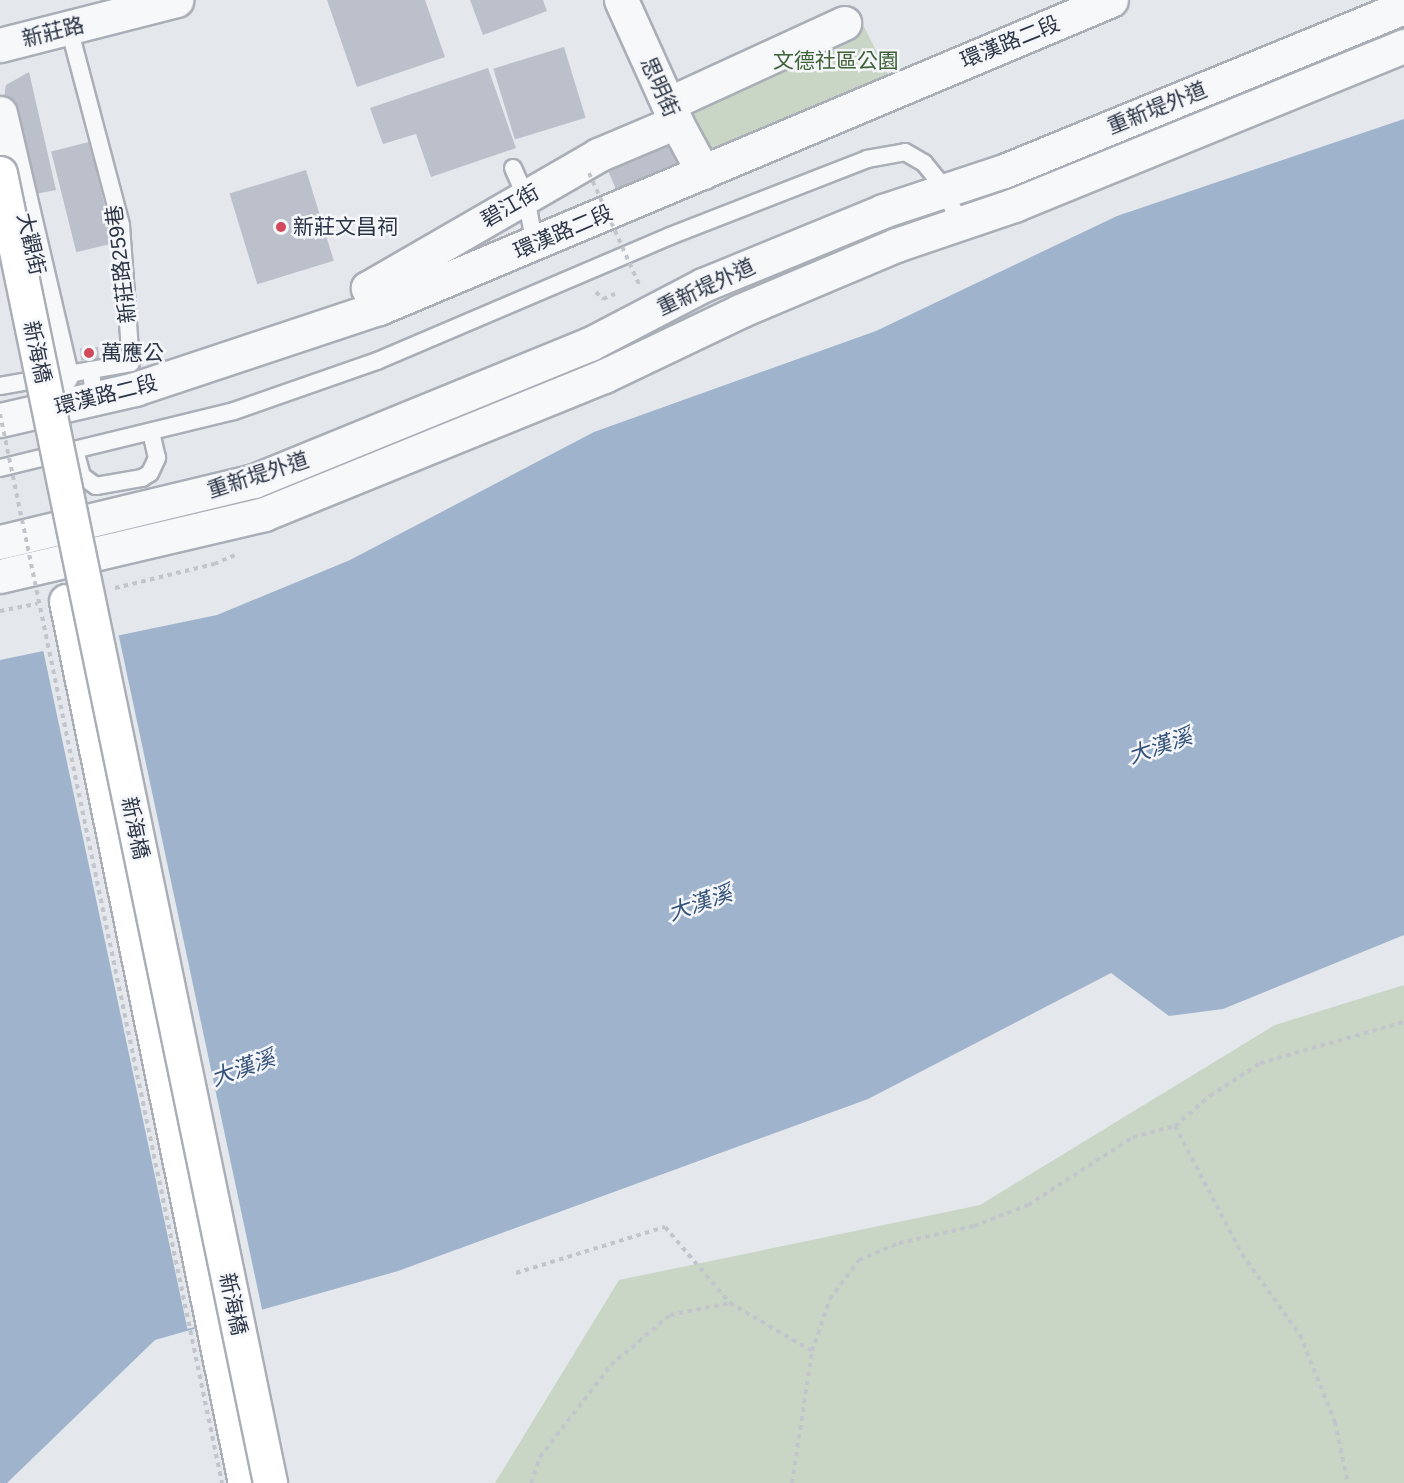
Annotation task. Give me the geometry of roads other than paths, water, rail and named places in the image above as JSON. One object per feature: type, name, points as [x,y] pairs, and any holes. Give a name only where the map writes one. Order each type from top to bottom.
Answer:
[{"type":"main road","name":"新海橋","points":[[0,173],[270,1483]]},
{"type":"main road","name":"新海橋","points":[[0,281],[245,1483]]},
{"type":"street","name":"新莊路","points":[[0,45],[176,0]]},
{"type":"street","name":"思明街","points":[[621,0],[672,113],[703,172]]},
{"type":"street","name":"環漢路二段","points":[[0,420],[82,382],[379,308],[535,245],[1111,0]]},
{"type":"street","name":"重新堤外道","points":[[0,542],[254,480],[590,344],[703,285],[945,189],[1004,171],[1404,7]]},
{"type":"street","name":"碧江街","points":[[379,308],[368,288],[672,113],[844,23]]},
{"type":"street","name":"重新堤外道","points":[[0,576],[264,514],[604,376],[740,311],[875,254],[1014,205],[1404,46]]},
{"type":"street","name":"大觀街","points":[[0,113],[82,382]]},
{"type":"lane","name":"新莊路259巷","points":[[69,28],[121,225],[131,363],[82,382]]},
{"type":"lane","points":[[0,468],[234,411],[377,361],[670,236],[867,159],[905,152],[924,163],[945,189],[959,224]]},
{"type":"lane","points":[[513,168],[526,197],[535,245]]},
{"type":"lane","points":[[0,386],[82,382]]},
{"type":"lane","points":[[75,450],[82,476],[96,486],[142,478],[150,473],[157,458],[151,432]]},
{"type":"water","name":"大漢溪","points":[[1404,119],[1404,935],[1223,1009],[1169,1016],[1111,973],[868,1099],[398,1271],[155,1340],[7,1483],[0,1483],[0,660],[217,615],[350,560],[594,432],[876,331],[1117,216]]},
{"type":"place","name":"新莊文昌祠","points":[[281,227]]},
{"type":"place","name":"萬應公","points":[[89,353]]},
{"type":"park label","name":"文德社區公園","points":[[836,61]]}]
